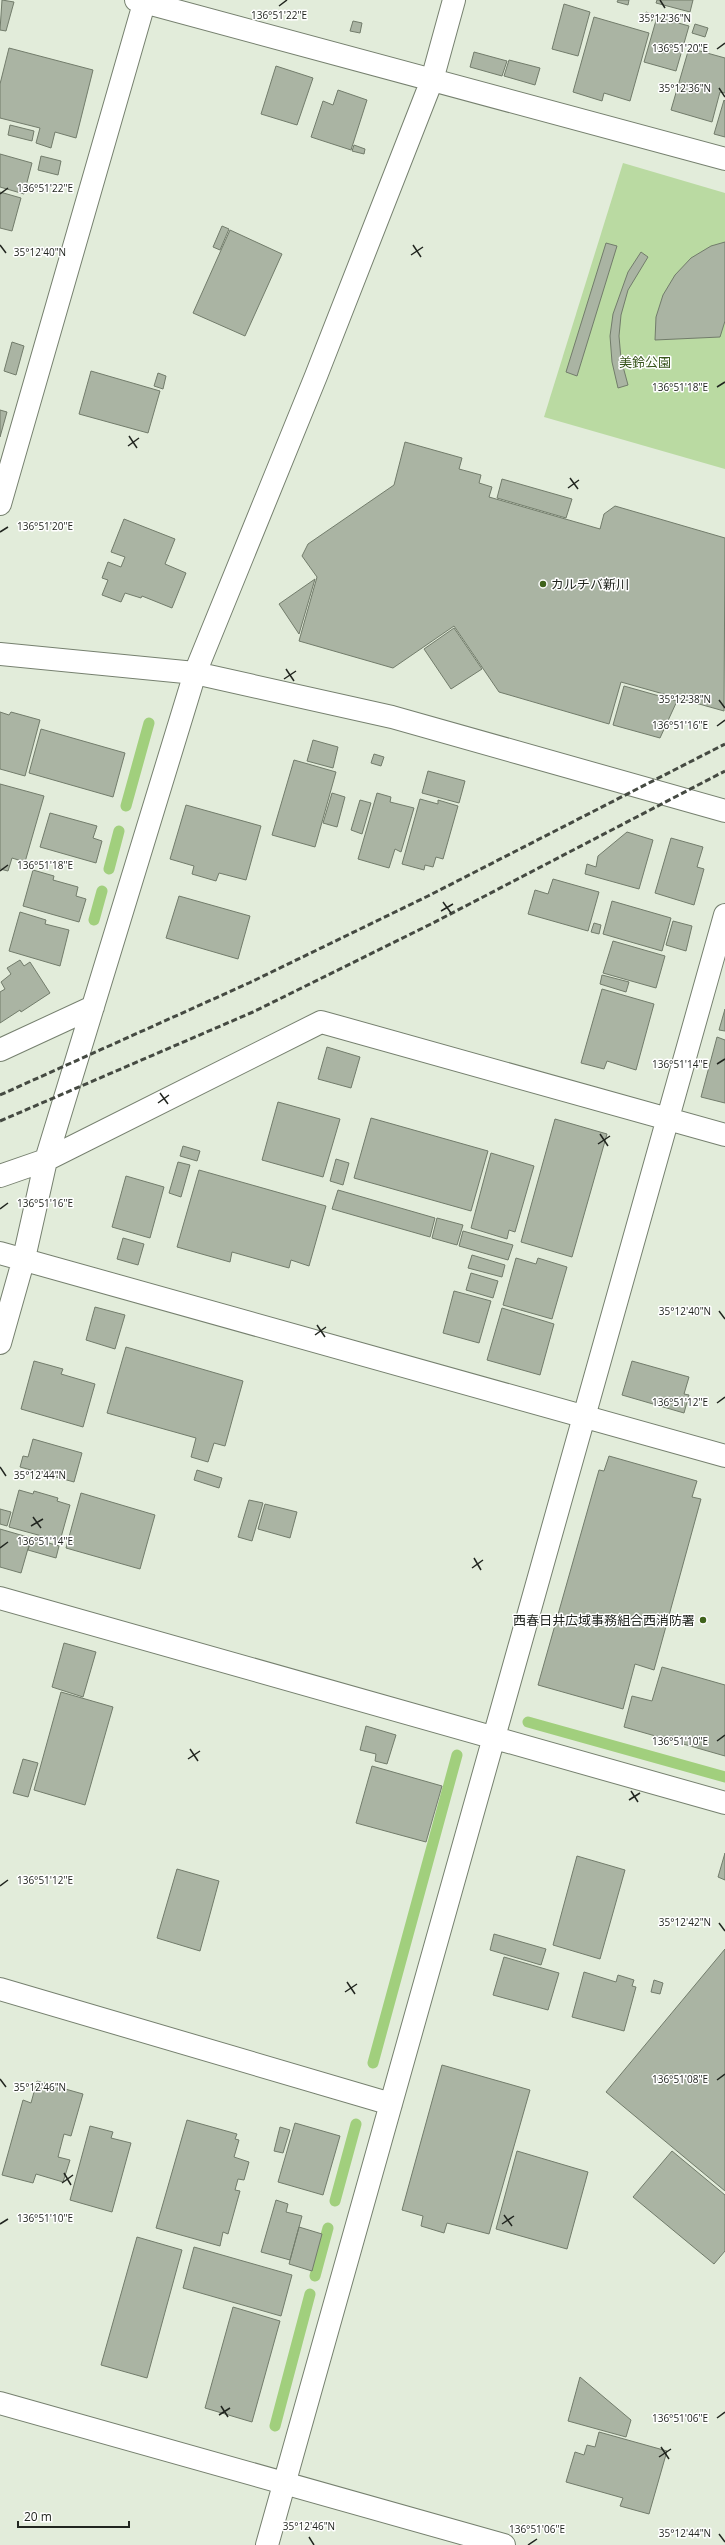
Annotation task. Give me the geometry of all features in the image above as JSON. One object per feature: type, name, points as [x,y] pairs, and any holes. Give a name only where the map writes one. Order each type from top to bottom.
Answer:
[{"type":"street","points":[[0,1343],[24,1258],[46,1160],[195,673],[313,384],[432,80],[454,0]]},
{"type":"street","points":[[0,504],[141,1],[725,159]]},
{"type":"street","points":[[0,654],[195,673],[392,717],[725,811]]},
{"type":"street","points":[[267,2545],[725,916]]},
{"type":"street","points":[[0,1050],[93,1007]]},
{"type":"street","points":[[0,1176],[46,1160],[321,1022],[725,1135]]},
{"type":"street","points":[[0,1253],[24,1258],[725,1456]]},
{"type":"street","points":[[0,1598],[725,1803]]},
{"type":"street","points":[[0,1989],[391,2104]]},
{"type":"street","points":[[0,2402],[504,2545]]},
{"type":"green space","name":"美鈴公園","points":[[623,163],[725,193],[725,469],[544,417]]},
{"type":"building","points":[[2,0],[14,2],[6,31],[0,30]]},
{"type":"building","points":[[618,0],[629,0],[628,5],[617,2]]},
{"type":"building","points":[[657,0],[693,0],[690,12],[656,3]]},
{"type":"building","points":[[564,4],[590,12],[578,56],[552,49]]},
{"type":"building","points":[[646,12],[654,15],[652,21],[644,19]]},
{"type":"building","points":[[594,17],[649,33],[630,101],[604,93],[602,101],[573,92]]},
{"type":"building","points":[[657,17],[689,26],[676,71],[644,62]]},
{"type":"building","points":[[353,21],[362,23],[360,33],[350,31]]},
{"type":"building","points":[[695,24],[708,28],[705,37],[692,33]]},
{"type":"building","points":[[9,48],[93,70],[76,138],[55,132],[51,148],[36,143],[40,128],[0,118],[0,84]]},
{"type":"building","points":[[689,48],[725,58],[725,93],[720,92],[712,122],[671,110]]},
{"type":"building","points":[[474,52],[507,61],[502,76],[470,67]]},
{"type":"building","points":[[509,60],[540,68],[535,85],[504,76]]},
{"type":"building","points":[[276,66],[313,78],[297,125],[261,114]]},
{"type":"building","points":[[338,90],[367,100],[351,150],[311,137],[323,101],[333,105]]},
{"type":"building","points":[[724,100],[725,101],[725,137],[714,134]]},
{"type":"building","points":[[10,125],[34,131],[32,141],[8,135]]},
{"type":"building","points":[[354,145],[365,149],[364,154],[352,151]]},
{"type":"building","points":[[0,154],[32,163],[24,194],[0,187]]},
{"type":"building","points":[[41,156],[61,161],[58,175],[38,170]]},
{"type":"building","points":[[0,192],[21,198],[12,231],[0,228]]},
{"type":"building","points":[[222,226],[229,229],[220,250],[213,247]]},
{"type":"building","points":[[230,230],[282,254],[245,336],[193,313]]},
{"type":"building","points":[[725,242],[725,321],[720,337],[655,340],[656,317],[663,295],[675,275],[691,258],[711,246]]},
{"type":"building","points":[[606,243],[617,246],[577,376],[566,372]]},
{"type":"building","points":[[641,252],[648,257],[628,290],[621,315],[619,336],[621,359],[628,385],[618,388],[612,362],[610,336],[613,314],[628,272]]},
{"type":"building","points":[[12,342],[24,346],[16,375],[4,371]]},
{"type":"building","points":[[91,371],[160,391],[148,433],[79,414]]},
{"type":"building","points":[[158,373],[166,376],[163,389],[154,386]]},
{"type":"building","points":[[0,410],[7,412],[0,437]]},
{"type":"building","points":[[405,442],[462,458],[459,469],[481,475],[479,483],[492,487],[489,497],[600,529],[604,514],[615,506],[725,538],[724,711],[621,682],[609,724],[499,692],[454,626],[393,668],[299,641],[317,577],[302,556],[308,544],[394,485]]},
{"type":"building","points":[[502,479],[572,499],[566,518],[497,498]]},
{"type":"building","points":[[124,519],[175,539],[165,564],[186,573],[172,608],[142,596],[141,598],[125,593],[121,602],[102,595],[108,580],[102,578],[108,562],[121,567],[125,557],[111,552]]},
{"type":"building","points":[[315,579],[299,634],[279,604]]},
{"type":"building","points":[[454,628],[482,669],[451,689],[424,649]]},
{"type":"building","points":[[624,686],[677,701],[660,738],[613,725]]},
{"type":"building","points":[[0,712],[9,715],[11,712],[40,720],[25,776],[0,769]]},
{"type":"building","points":[[41,729],[125,753],[113,797],[29,773]]},
{"type":"building","points":[[313,740],[338,747],[333,768],[307,761]]},
{"type":"building","points":[[374,754],[384,757],[381,766],[371,763]]},
{"type":"building","points":[[294,760],[336,772],[315,847],[272,835]]},
{"type":"building","points":[[428,771],[465,781],[459,803],[422,793]]},
{"type":"building","points":[[0,784],[44,796],[25,862],[12,858],[8,871],[0,869]]},
{"type":"building","points":[[332,793],[345,797],[337,827],[323,823]]},
{"type":"building","points":[[377,793],[391,797],[390,802],[414,808],[401,852],[395,849],[389,868],[358,859]]},
{"type":"building","points":[[420,799],[438,804],[438,800],[458,806],[443,859],[436,857],[433,867],[425,865],[424,870],[402,864]]},
{"type":"building","points":[[360,800],[371,803],[362,834],[351,830]]},
{"type":"building","points":[[186,805],[261,826],[246,880],[219,873],[216,881],[192,874],[194,866],[170,859]]},
{"type":"building","points":[[50,813],[97,826],[93,838],[102,841],[96,863],[40,847]]},
{"type":"building","points":[[627,832],[653,840],[639,889],[585,874],[587,864],[596,867],[598,856]]},
{"type":"building","points":[[671,838],[703,847],[697,867],[704,869],[694,905],[655,893]]},
{"type":"building","points":[[33,870],[54,876],[53,880],[78,887],[76,896],[86,899],[79,922],[23,906]]},
{"type":"building","points":[[553,879],[599,892],[588,931],[528,914],[535,890],[548,894]]},
{"type":"building","points":[[179,896],[250,916],[238,959],[166,938]]},
{"type":"building","points":[[612,901],[671,918],[662,951],[603,934]]},
{"type":"building","points":[[20,912],[46,920],[45,924],[69,930],[60,966],[9,951]]},
{"type":"building","points":[[673,921],[692,926],[686,951],[666,945]]},
{"type":"building","points":[[594,923],[601,925],[599,934],[591,932]]},
{"type":"building","points":[[613,941],[665,956],[656,988],[603,973]]},
{"type":"building","points":[[20,960],[24,966],[30,962],[50,993],[21,1012],[20,1010],[0,1023],[0,992],[5,989],[1,982],[11,974],[7,968]]},
{"type":"building","points":[[602,975],[629,982],[626,992],[600,984]]},
{"type":"building","points":[[602,989],[654,1004],[636,1070],[607,1061],[604,1069],[581,1063]]},
{"type":"building","points":[[725,1009],[725,1031],[719,1030]]},
{"type":"building","points":[[717,1037],[725,1040],[725,1103],[701,1097]]},
{"type":"building","points":[[327,1047],[360,1057],[351,1088],[318,1079]]},
{"type":"building","points":[[278,1102],[340,1119],[323,1177],[262,1160]]},
{"type":"building","points":[[371,1118],[488,1151],[471,1211],[354,1178]]},
{"type":"building","points":[[555,1119],[607,1134],[572,1257],[521,1242]]},
{"type":"building","points":[[183,1146],[200,1151],[197,1161],[180,1156]]},
{"type":"building","points":[[491,1153],[534,1166],[515,1232],[509,1230],[507,1239],[471,1228]]},
{"type":"building","points":[[336,1159],[349,1163],[343,1185],[330,1181]]},
{"type":"building","points":[[178,1162],[190,1165],[181,1197],[169,1193]]},
{"type":"building","points":[[199,1170],[326,1206],[309,1266],[291,1260],[289,1268],[232,1252],[230,1262],[177,1247]]},
{"type":"building","points":[[126,1176],[164,1187],[150,1238],[112,1227]]},
{"type":"building","points":[[338,1190],[435,1218],[430,1237],[332,1209]]},
{"type":"building","points":[[437,1218],[463,1225],[457,1245],[432,1238]]},
{"type":"building","points":[[463,1231],[513,1245],[508,1260],[459,1246]]},
{"type":"building","points":[[123,1238],[144,1244],[138,1265],[117,1259]]},
{"type":"building","points":[[472,1255],[505,1265],[502,1277],[468,1268]]},
{"type":"building","points":[[516,1258],[536,1264],[538,1258],[567,1267],[552,1319],[503,1305]]},
{"type":"building","points":[[471,1273],[498,1281],[493,1298],[466,1290]]},
{"type":"building","points":[[454,1291],[491,1301],[479,1343],[443,1333]]},
{"type":"building","points":[[95,1307],[125,1315],[115,1349],[86,1340]]},
{"type":"building","points":[[502,1308],[554,1324],[540,1375],[487,1360]]},
{"type":"building","points":[[126,1347],[243,1381],[225,1446],[214,1443],[208,1462],[191,1457],[196,1438],[107,1413]]},
{"type":"building","points":[[34,1361],[63,1369],[61,1374],[95,1384],[83,1427],[21,1409]]},
{"type":"building","points":[[632,1361],[689,1377],[684,1394],[689,1395],[684,1413],[622,1395]]},
{"type":"building","points":[[33,1439],[82,1453],[74,1482],[20,1467],[23,1456],[28,1457]]},
{"type":"building","points":[[609,1456],[697,1481],[692,1497],[701,1499],[654,1670],[635,1664],[623,1709],[538,1685],[599,1470],[604,1471]]},
{"type":"building","points":[[197,1470],[222,1478],[219,1488],[194,1480]]},
{"type":"building","points":[[19,1490],[33,1494],[34,1491],[58,1498],[57,1501],[70,1505],[60,1541],[9,1527]]},
{"type":"building","points":[[81,1493],[155,1515],[140,1569],[66,1548]]},
{"type":"building","points":[[249,1500],[263,1503],[252,1541],[238,1537]]},
{"type":"building","points":[[265,1504],[297,1512],[290,1538],[258,1529]]},
{"type":"building","points":[[0,1509],[11,1512],[7,1526],[0,1524]]},
{"type":"building","points":[[0,1529],[31,1538],[21,1573],[0,1567]]},
{"type":"building","points":[[32,1538],[59,1546],[56,1558],[28,1550]]},
{"type":"building","points":[[64,1643],[96,1652],[83,1697],[52,1687]]},
{"type":"building","points":[[662,1667],[725,1685],[725,1756],[624,1727],[632,1696],[652,1701]]},
{"type":"building","points":[[61,1692],[113,1707],[85,1805],[34,1790]]},
{"type":"building","points":[[366,1726],[396,1735],[387,1764],[375,1761],[376,1754],[360,1750]]},
{"type":"building","points":[[23,1759],[38,1763],[28,1797],[13,1793]]},
{"type":"building","points":[[372,1766],[442,1786],[426,1842],[356,1823]]},
{"type":"building","points":[[725,1853],[725,1880],[718,1877]]},
{"type":"building","points":[[577,1856],[625,1870],[600,1959],[553,1945]]},
{"type":"building","points":[[177,1869],[219,1881],[200,1951],[157,1938]]},
{"type":"building","points":[[494,1934],[546,1949],[541,1965],[490,1950]]},
{"type":"building","points":[[725,1949],[725,2191],[606,2092]]},
{"type":"building","points":[[504,1957],[559,1973],[548,2010],[493,1995]]},
{"type":"building","points":[[584,1972],[616,1982],[618,1975],[634,1980],[632,1986],[636,1987],[624,2031],[572,2017]]},
{"type":"building","points":[[654,1980],[663,1983],[660,1994],[651,1992]]},
{"type":"building","points":[[442,2065],[530,2090],[489,2234],[447,2223],[444,2233],[421,2226],[423,2216],[402,2210]]},
{"type":"building","points":[[37,2081],[83,2094],[71,2136],[64,2134],[58,2157],[70,2160],[63,2182],[36,2174],[33,2183],[2,2175],[23,2100],[31,2103]]},
{"type":"building","points":[[187,2120],[237,2134],[235,2139],[239,2140],[234,2157],[249,2162],[244,2180],[238,2179],[235,2190],[240,2191],[228,2234],[223,2232],[220,2246],[156,2228]]},
{"type":"building","points":[[295,2123],[340,2136],[323,2195],[278,2182]]},
{"type":"building","points":[[90,2126],[113,2132],[111,2138],[131,2143],[112,2212],[70,2200]]},
{"type":"building","points":[[280,2127],[290,2130],[283,2153],[274,2151]]},
{"type":"building","points":[[517,2151],[588,2172],[567,2249],[496,2229]]},
{"type":"building","points":[[672,2151],[725,2195],[725,2251],[714,2264],[633,2197]]},
{"type":"building","points":[[276,2200],[288,2204],[286,2212],[302,2216],[290,2260],[261,2252]]},
{"type":"building","points":[[299,2227],[322,2234],[312,2271],[289,2264]]},
{"type":"building","points":[[137,2237],[182,2250],[147,2378],[101,2365]]},
{"type":"building","points":[[194,2247],[292,2275],[281,2316],[183,2288]]},
{"type":"building","points":[[233,2307],[280,2321],[252,2422],[205,2408]]},
{"type":"building","points":[[580,2377],[631,2420],[626,2437],[568,2421]]},
{"type":"building","points":[[599,2432],[667,2451],[649,2514],[620,2506],[623,2498],[566,2482],[575,2452],[584,2455],[587,2445],[595,2447]]},
{"type":"waterway","points":[[126,806],[149,723]]},
{"type":"waterway","points":[[109,869],[119,831]]},
{"type":"waterway","points":[[94,920],[102,891]]},
{"type":"waterway","points":[[528,1722],[725,1777]]},
{"type":"waterway","points":[[373,2063],[457,1755]]},
{"type":"waterway","points":[[335,2201],[356,2124]]},
{"type":"waterway","points":[[315,2276],[328,2228]]},
{"type":"waterway","points":[[275,2426],[310,2294]]},
{"type":"railway","points":[[0,1095],[249,983],[428,896],[725,744]]},
{"type":"railway","points":[[0,1121],[253,1012],[433,923],[725,771]]},
{"type":"place","name":"カルチバ新川","points":[[543,584]]},
{"type":"place","name":"西春日井広域事務組合西消防署","points":[[703,1620]]}]
